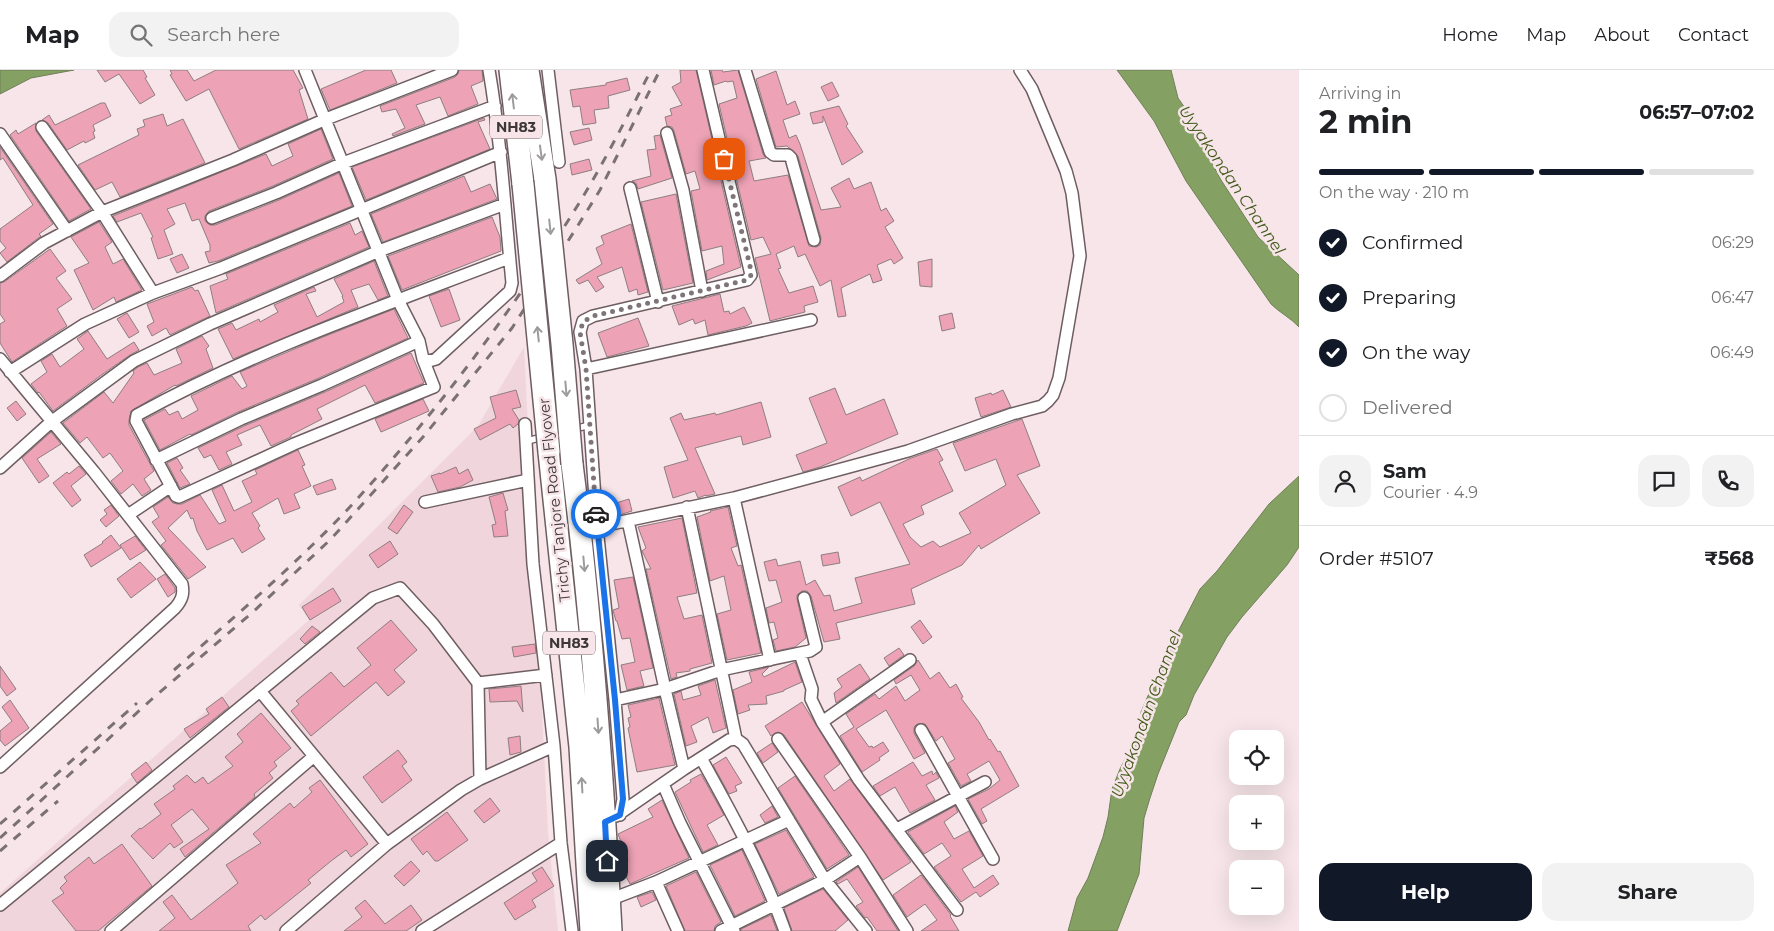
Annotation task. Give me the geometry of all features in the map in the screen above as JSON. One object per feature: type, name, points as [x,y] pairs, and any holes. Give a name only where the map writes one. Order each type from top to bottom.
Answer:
[{"type":"highway","name":"Trichy Tanjore Road Flyover","points":[[510,70],[580,748],[592,931]]},
{"type":"highway","name":"Trichy Tanjore Road Flyover","points":[[528,70],[545,179],[572,464],[581,531],[592,646],[602,783],[612,818]]},
{"type":"highway","name":"NH83","points":[[611,931],[609,900],[612,818]]},
{"type":"street","points":[[305,70],[398,300],[418,341],[434,387],[294,444],[179,497],[176,496],[136,421],[137,415],[173,395],[284,345],[398,300],[509,258]]},
{"type":"street","points":[[0,276],[44,243],[102,212],[233,160],[326,119],[452,70]]},
{"type":"street","points":[[423,359],[429,361],[436,359],[510,291],[512,283],[501,152],[488,70]]},
{"type":"street","points":[[548,70],[559,162]]},
{"type":"street","points":[[612,818],[623,799],[597,527],[586,369],[580,332],[583,322],[593,316],[747,280],[751,275],[703,70]]},
{"type":"street","points":[[745,70],[770,152],[774,155],[788,155],[791,158],[814,240]]},
{"type":"street","points":[[597,527],[734,498],[908,451],[1012,414],[1042,406],[1048,402],[1054,395],[1059,378],[1080,256],[1072,193],[1066,171],[1032,90],[1020,70]]},
{"type":"street","points":[[212,218],[276,193],[343,163],[495,106]]},
{"type":"street","points":[[42,127],[102,212],[152,293]]},
{"type":"street","points":[[667,133],[683,190],[702,291]]},
{"type":"street","points":[[0,134],[67,231]]},
{"type":"street","points":[[10,372],[85,324],[152,293],[221,268],[501,152]]},
{"type":"street","points":[[630,188],[658,302]]},
{"type":"street","points":[[0,468],[51,422],[134,361],[210,324],[379,251],[505,204]]},
{"type":"street","points":[[586,369],[811,320]]},
{"type":"street","points":[[156,460],[241,419],[331,382],[418,341]]},
{"type":"street","points":[[0,359],[128,515],[182,584],[184,593],[181,601],[175,608],[0,767]]},
{"type":"street","points":[[525,424],[534,564],[554,746],[561,843],[572,931]]},
{"type":"street","points":[[425,502],[528,480]]},
{"type":"street","points":[[128,515],[171,486]]},
{"type":"street","points":[[734,498],[770,660]]},
{"type":"street","points":[[687,507],[736,739],[743,744],[825,880],[866,931]]},
{"type":"street","points":[[628,521],[664,689],[684,769]]},
{"type":"street","points":[[0,904],[373,598],[400,588],[432,624],[478,683],[480,779]]},
{"type":"street","points":[[615,700],[664,689],[721,670],[800,654],[816,647],[804,598]]},
{"type":"street","points":[[800,654],[812,689],[811,699],[822,722],[859,780],[957,910]]},
{"type":"street","points":[[822,722],[910,660]]},
{"type":"street","points":[[478,683],[546,675]]},
{"type":"street","points":[[260,691],[387,844]]},
{"type":"street","points":[[921,730],[993,859]]},
{"type":"street","points":[[612,818],[684,769],[730,740],[736,739]]},
{"type":"street","points":[[778,739],[860,857],[907,931]]},
{"type":"street","points":[[286,931],[387,844],[461,790],[480,779],[554,746]]},
{"type":"street","points":[[111,931],[313,757]]},
{"type":"street","points":[[702,758],[746,840],[785,931]]},
{"type":"street","points":[[897,829],[985,782]]},
{"type":"street","points":[[663,784],[729,929],[825,880],[860,857]]},
{"type":"street","points":[[609,900],[656,882],[789,820]]},
{"type":"street","points":[[422,931],[561,843]]},
{"type":"street","points":[[656,882],[678,931]]},
{"type":"lane","points":[[527,441],[590,425]]},
{"type":"shaded area","points":[[524,347],[548,833],[558,931],[0,931],[0,893],[309,620],[299,605],[478,426]]},
{"type":"water","points":[[0,70],[74,70],[31,78],[0,94]]},
{"type":"water","points":[[1117,70],[1171,70],[1178,98],[1192,118],[1200,140],[1221,180],[1258,237],[1299,275],[1299,327],[1271,304],[1186,181],[1154,121]]},
{"type":"water","name":"Uyyakondan Channel","points":[[1299,476],[1299,547],[1287,565],[1227,637],[1194,695],[1186,715],[1179,722],[1158,774],[1144,818],[1139,874],[1117,931],[1068,931],[1077,898],[1088,878],[1103,837],[1112,789],[1138,732],[1141,712],[1163,661],[1200,589],[1217,571],[1269,504]]},
{"type":"building","points":[[97,70],[143,70],[147,77],[145,78],[155,95],[140,104],[119,74],[105,82]]},
{"type":"building","points":[[170,70],[187,70],[194,81],[216,70],[293,70],[303,88],[299,90],[308,119],[239,149],[209,89],[186,101],[170,75],[172,74]]},
{"type":"building","points":[[366,70],[391,70],[397,83],[330,110],[321,89]]},
{"type":"building","points":[[459,70],[482,70],[483,81],[471,86],[478,104],[448,116],[440,97],[416,105],[425,124],[393,136],[392,134],[405,128],[396,109],[382,112],[380,106],[455,77]]},
{"type":"building","points":[[680,70],[696,70],[714,148],[707,150],[716,169],[718,168],[741,267],[707,280],[706,271],[724,264],[722,246],[702,251],[691,191],[700,189],[695,171],[686,174],[674,131],[672,127],[667,126],[665,117],[672,115],[670,109],[682,105],[672,87],[681,82]]},
{"type":"building","points":[[711,70],[722,70],[723,72],[738,70],[763,154],[766,158],[749,161],[754,181],[788,175],[809,246],[816,247],[820,245],[821,238],[798,156],[787,146],[776,147],[756,79],[776,71],[787,105],[795,101],[800,114],[783,120],[789,138],[796,135],[800,144],[821,210],[841,207],[831,188],[849,178],[854,189],[871,182],[881,211],[886,208],[894,221],[885,227],[903,258],[894,264],[891,259],[877,265],[882,280],[873,283],[870,274],[841,288],[846,316],[838,317],[831,280],[820,286],[805,254],[798,257],[794,246],[776,254],[781,268],[778,269],[789,293],[813,286],[818,302],[804,306],[805,312],[770,321],[755,258],[771,254],[763,237],[751,240],[733,165],[744,162],[735,144],[729,147],[719,104],[737,98],[733,81],[714,85]]},
{"type":"building","points":[[627,78],[630,90],[608,96],[609,108],[594,110],[596,123],[583,125],[580,106],[573,107],[570,90],[606,85],[606,83]]},
{"type":"building","points":[[832,82],[839,96],[828,101],[821,87]]},
{"type":"building","points":[[101,103],[105,103],[111,116],[93,125],[95,138],[85,143],[84,141],[67,150],[48,123],[42,120],[49,115],[55,125]]},
{"type":"building","points":[[839,106],[848,124],[846,126],[863,152],[842,165],[823,116],[823,122],[813,124],[810,113]]},
{"type":"building","points":[[163,114],[167,126],[183,119],[205,163],[120,197],[112,182],[95,190],[78,165],[139,135],[137,129],[145,126],[143,120]]},
{"type":"building","points":[[484,118],[485,120],[478,122],[490,149],[366,200],[352,167]]},
{"type":"building","points":[[36,123],[36,131],[91,209],[69,221],[10,135],[16,130],[18,134]]},
{"type":"building","points":[[589,128],[592,140],[574,145],[570,132]]},
{"type":"building","points":[[321,129],[333,159],[273,186],[209,211],[205,216],[205,221],[210,225],[215,225],[279,200],[339,173],[352,206],[209,263],[205,252],[210,251],[210,245],[199,219],[192,221],[185,203],[167,209],[175,224],[164,230],[173,254],[158,259],[151,238],[153,237],[141,213],[117,222],[113,216],[266,154],[272,166],[293,156],[288,144]]},
{"type":"building","points":[[660,135],[672,178],[638,189],[636,183],[632,181],[651,176],[647,150],[656,149],[654,136]]},
{"type":"building","points":[[0,147],[53,224],[39,234],[41,236],[7,262],[0,253],[6,248],[0,241],[0,229],[33,205],[3,158],[0,160]]},
{"type":"building","points":[[589,159],[592,170],[572,175],[570,164]]},
{"type":"building","points":[[464,176],[471,192],[490,184],[497,199],[383,242],[371,214]]},
{"type":"building","points":[[676,194],[693,283],[663,290],[641,202]]},
{"type":"building","points":[[492,217],[500,237],[501,251],[402,290],[388,256]]},
{"type":"building","points":[[99,222],[112,242],[105,247],[113,264],[123,259],[142,290],[116,302],[114,297],[93,310],[74,270],[89,263],[71,237]]},
{"type":"building","points":[[350,223],[355,235],[362,231],[369,247],[216,313],[210,286],[228,279],[226,274]]},
{"type":"building","points":[[631,224],[648,292],[638,295],[637,289],[629,292],[622,267],[597,277],[604,287],[596,292],[588,280],[579,284],[576,280],[602,264],[596,248],[604,244],[601,236]]},
{"type":"building","points":[[50,249],[66,271],[56,278],[72,299],[57,309],[67,326],[12,362],[0,343],[0,324],[5,321],[0,314],[0,283]]},
{"type":"building","points":[[182,254],[189,268],[177,273],[170,259]]},
{"type":"building","points":[[932,259],[932,287],[920,286],[918,262]]},
{"type":"building","points":[[374,261],[388,296],[378,300],[369,284],[351,290],[358,307],[233,359],[218,329],[232,323],[236,330],[259,319],[260,322],[278,312],[274,305],[314,287],[316,291],[306,294],[317,317],[344,302],[334,279]]},
{"type":"building","points":[[192,287],[195,291],[198,290],[210,316],[170,335],[166,328],[152,336],[147,326],[154,322],[147,304]]},
{"type":"building","points":[[449,289],[460,320],[441,327],[429,296]]},
{"type":"building","points":[[720,294],[724,312],[729,311],[730,314],[744,307],[752,323],[708,335],[705,320],[695,324],[693,319],[679,325],[672,306]]},
{"type":"building","points":[[394,309],[408,338],[238,412],[160,450],[144,420],[165,409],[169,415],[178,411],[182,419],[198,410],[191,396],[232,376],[242,389],[247,386],[240,372]]},
{"type":"building","points":[[127,313],[139,332],[129,338],[117,319]]},
{"type":"building","points":[[952,313],[955,328],[942,331],[939,316]]},
{"type":"building","points":[[638,318],[649,346],[607,357],[598,333]]},
{"type":"building","points":[[88,331],[107,359],[134,342],[139,350],[53,411],[31,384],[47,372],[41,361],[52,354],[60,367],[84,349],[77,339]]},
{"type":"building","points":[[202,336],[209,346],[206,349],[213,368],[175,385],[131,411],[129,425],[154,471],[144,479],[151,490],[142,496],[133,484],[121,494],[111,481],[123,471],[110,453],[103,458],[87,437],[80,443],[63,423],[104,392],[113,403],[134,373],[133,371],[138,367],[147,363],[154,375],[182,363],[176,349]]},
{"type":"building","points":[[411,353],[424,383],[375,403],[365,385],[317,409],[322,419],[271,446],[260,425],[237,435],[242,445],[226,452],[232,464],[219,470],[211,455],[204,458],[198,448],[244,426]]},
{"type":"building","points":[[835,388],[846,415],[884,399],[898,434],[820,467],[803,472],[796,455],[827,443],[809,398]]},
{"type":"building","points":[[516,390],[521,407],[512,409],[519,420],[518,424],[513,428],[510,424],[480,440],[474,429],[496,418],[490,397]]},
{"type":"building","points":[[1003,390],[1011,407],[981,417],[975,398],[991,393],[992,395]]},
{"type":"building","points":[[423,399],[429,411],[381,432],[375,419]]},
{"type":"building","points":[[16,401],[26,414],[17,421],[7,408]]},
{"type":"building","points":[[761,402],[771,437],[743,445],[741,436],[695,448],[715,494],[698,498],[695,491],[673,498],[664,467],[688,460],[670,418],[681,413],[684,420],[715,413],[716,415]]},
{"type":"building","points":[[1022,419],[1040,466],[1017,475],[1040,513],[981,549],[979,545],[962,565],[911,589],[915,604],[836,623],[840,639],[824,642],[811,596],[807,591],[802,591],[797,595],[797,599],[806,638],[795,647],[776,651],[773,640],[778,638],[774,622],[769,623],[766,608],[782,602],[776,580],[769,581],[764,562],[776,559],[778,566],[800,561],[806,585],[815,580],[824,596],[830,595],[834,611],[862,603],[855,578],[910,564],[880,502],[851,516],[838,487],[860,477],[862,481],[911,458],[937,449],[943,460],[939,462],[953,491],[921,506],[924,514],[903,524],[910,537],[921,547],[933,541],[940,547],[971,533],[959,513],[1006,485],[996,459],[965,471],[953,443]]},
{"type":"building","points":[[51,432],[61,444],[37,459],[49,476],[39,483],[22,458]]},
{"type":"building","points":[[298,450],[305,465],[302,466],[311,486],[294,494],[300,508],[284,514],[278,498],[252,513],[265,539],[242,553],[233,538],[207,550],[197,531],[193,518],[191,519],[187,510],[168,528],[206,567],[188,579],[161,545],[166,541],[152,522],[159,517],[153,507],[168,497],[173,503],[182,504],[200,495],[219,524],[226,521],[212,490],[222,485],[234,511],[252,502],[242,481],[257,474],[255,470]]},
{"type":"building","points":[[177,458],[183,468],[180,470],[190,484],[180,488],[167,463]]},
{"type":"building","points":[[79,466],[86,474],[71,486],[81,500],[72,507],[53,483],[67,472],[69,474]]},
{"type":"building","points":[[456,467],[459,474],[468,469],[473,480],[460,487],[438,492],[431,476]]},
{"type":"building","points":[[332,479],[336,489],[317,495],[313,486]]},
{"type":"building","points":[[503,493],[508,510],[505,511],[508,536],[494,537],[492,525],[496,524],[489,497]]},
{"type":"building","points":[[629,499],[632,511],[619,515],[616,503]]},
{"type":"building","points":[[111,505],[119,516],[106,527],[100,520],[107,514],[104,510]]},
{"type":"building","points":[[404,505],[413,512],[397,534],[388,528]]},
{"type":"building","points":[[728,507],[737,546],[731,548],[738,566],[741,565],[761,653],[727,660],[717,614],[731,610],[724,576],[710,581],[697,517],[710,511]]},
{"type":"building","points":[[682,518],[697,593],[677,597],[684,619],[702,615],[712,663],[690,669],[690,671],[676,673],[677,677],[671,679],[646,569],[651,569],[642,551],[646,548],[638,527]]},
{"type":"building","points":[[111,535],[121,548],[91,567],[84,555],[103,543]]},
{"type":"building","points":[[135,536],[146,550],[130,560],[120,545]]},
{"type":"building","points":[[390,541],[398,554],[378,568],[369,555]]},
{"type":"building","points":[[838,552],[840,563],[823,566],[821,555]]},
{"type":"building","points":[[140,562],[156,579],[131,598],[117,579]]},
{"type":"building","points":[[165,574],[175,588],[175,592],[168,597],[157,579]]},
{"type":"building","points":[[633,577],[653,668],[640,671],[644,686],[627,690],[621,665],[635,662],[630,638],[622,639],[614,614],[613,610],[619,608],[614,580]]},
{"type":"building","points":[[333,588],[341,601],[310,620],[302,607]]},
{"type":"building","points":[[391,620],[417,650],[394,670],[405,682],[388,696],[376,682],[311,736],[291,711],[299,704],[296,701],[331,672],[344,687],[371,665],[357,648]]},
{"type":"building","points":[[920,620],[932,637],[923,644],[911,627]]},
{"type":"building","points":[[312,626],[320,632],[305,644],[300,639]]},
{"type":"building","points":[[535,644],[536,653],[514,657],[512,647]]},
{"type":"building","points":[[899,648],[904,655],[889,666],[884,658]]},
{"type":"building","points":[[918,660],[930,679],[939,672],[950,688],[956,684],[963,697],[961,698],[979,722],[989,740],[998,752],[1000,751],[1019,786],[981,809],[987,821],[982,824],[968,799],[989,789],[1000,780],[989,761],[967,774],[971,781],[961,786],[948,763],[955,759],[942,736],[936,741],[925,724],[917,724],[914,727],[914,733],[925,753],[914,759],[886,710],[856,729],[869,747],[872,746],[873,748],[883,742],[889,751],[879,758],[880,760],[862,772],[840,736],[854,727],[846,714],[875,694],[879,699],[896,686],[905,701],[920,690],[911,675],[896,684],[894,680],[914,666]]},
{"type":"building","points":[[795,662],[802,682],[784,691],[766,696],[767,704],[748,705],[750,710],[738,714],[733,690],[752,682],[749,672],[769,667],[762,674],[764,677]]},
{"type":"building","points":[[860,664],[870,679],[836,703],[834,693],[842,687],[837,679]]},
{"type":"building","points":[[0,666],[16,689],[7,696],[0,686]]},
{"type":"building","points":[[715,680],[726,728],[713,733],[708,717],[691,726],[697,742],[686,746],[674,694],[681,691],[683,700],[701,695],[698,686]]},
{"type":"building","points":[[521,686],[523,712],[517,701],[490,702],[489,689]]},
{"type":"building","points":[[222,697],[229,707],[190,738],[184,729],[209,714],[206,709]]},
{"type":"building","points":[[659,698],[675,765],[637,772],[628,728],[630,727],[628,718],[631,717],[628,705]]},
{"type":"building","points":[[10,700],[29,728],[5,746],[0,740],[0,731],[12,721],[2,707]]},
{"type":"building","points":[[802,702],[840,764],[824,776],[834,791],[850,779],[911,862],[883,880],[784,735],[778,732],[771,736],[765,726]]},
{"type":"building","points":[[261,713],[291,748],[274,762],[277,766],[269,773],[273,778],[254,794],[255,797],[185,857],[180,849],[209,829],[192,809],[171,825],[183,842],[174,848],[170,843],[153,859],[131,836],[161,814],[154,804],[175,789],[173,786],[187,775],[195,783],[203,777],[208,784],[233,766],[225,757],[243,742],[237,734]]},
{"type":"building","points":[[520,736],[521,752],[510,755],[508,738]]},
{"type":"building","points":[[772,743],[778,752],[763,763],[757,753]]},
{"type":"building","points":[[398,750],[407,762],[402,766],[412,780],[382,803],[363,777]]},
{"type":"building","points":[[726,757],[742,783],[735,786],[737,791],[729,794],[713,765]]},
{"type":"building","points":[[146,762],[152,770],[137,783],[131,774]]},
{"type":"building","points":[[913,762],[922,776],[932,771],[933,775],[936,772],[939,778],[926,785],[935,800],[910,813],[895,787],[880,796],[873,786]]},
{"type":"building","points":[[701,774],[724,815],[707,825],[718,845],[703,852],[675,792]]},
{"type":"building","points":[[795,776],[849,855],[827,869],[778,788]]},
{"type":"building","points":[[320,780],[368,844],[351,857],[346,850],[331,861],[308,880],[311,883],[265,920],[261,915],[248,926],[251,931],[159,931],[175,918],[163,902],[172,895],[191,920],[238,883],[226,865],[261,843],[253,834],[290,803],[294,808],[312,792],[309,788]]},
{"type":"building","points":[[490,798],[500,811],[484,823],[474,811]]},
{"type":"building","points":[[662,800],[689,858],[630,884],[620,865],[628,860],[618,834],[653,817],[648,809]]},
{"type":"building","points":[[772,806],[778,817],[765,823],[760,815]]},
{"type":"building","points":[[955,806],[958,812],[944,822],[954,839],[969,831],[983,856],[962,869],[974,888],[993,875],[999,884],[980,897],[976,892],[961,902],[934,867],[951,856],[942,843],[924,854],[908,832]]},
{"type":"building","points":[[447,812],[468,840],[438,861],[435,861],[427,851],[423,855],[411,839]]},
{"type":"building","points":[[786,830],[814,877],[779,894],[755,844]]},
{"type":"building","points":[[122,844],[152,886],[98,931],[76,931],[52,901],[64,893],[60,888],[67,881],[64,877],[89,857],[94,864]]},
{"type":"building","points":[[742,850],[765,901],[735,916],[710,865]]},
{"type":"building","points":[[411,861],[420,871],[404,886],[394,876]]},
{"type":"building","points":[[542,867],[554,886],[532,900],[536,907],[515,920],[504,903],[537,881],[532,873]]},
{"type":"building","points":[[858,867],[898,931],[877,931],[856,906],[863,902],[847,879],[838,884],[836,882]]},
{"type":"building","points":[[696,872],[721,922],[715,926],[714,931],[685,931],[666,886]]},
{"type":"building","points":[[921,875],[951,915],[959,931],[921,931],[937,920],[925,904],[907,917],[893,895]]},
{"type":"building","points":[[823,889],[848,920],[835,931],[792,931],[784,908]]},
{"type":"building","points":[[652,892],[656,900],[641,907],[637,897]]},
{"type":"building","points":[[365,900],[385,924],[411,905],[422,920],[406,931],[344,931],[362,917],[355,908]]},
{"type":"building","points":[[771,915],[777,931],[741,931],[741,929]]},
{"type":"railway","points":[[174,670],[263,591],[348,509],[438,404],[494,331],[571,216],[603,162],[651,70]]},
{"type":"railway","points":[[0,838],[152,699],[254,611],[331,539],[423,437],[512,328],[600,190],[660,70]]},
{"type":"railway","points":[[0,824],[137,703]]},
{"type":"railway","points":[[0,851],[58,801]]},
{"type":"way so far","points":[[596,514],[586,369],[580,332],[583,322],[593,316],[747,280],[751,275],[750,266],[724,159]]},
{"type":"route","points":[[596,514],[623,799],[620,815],[605,822],[607,861]]}]
